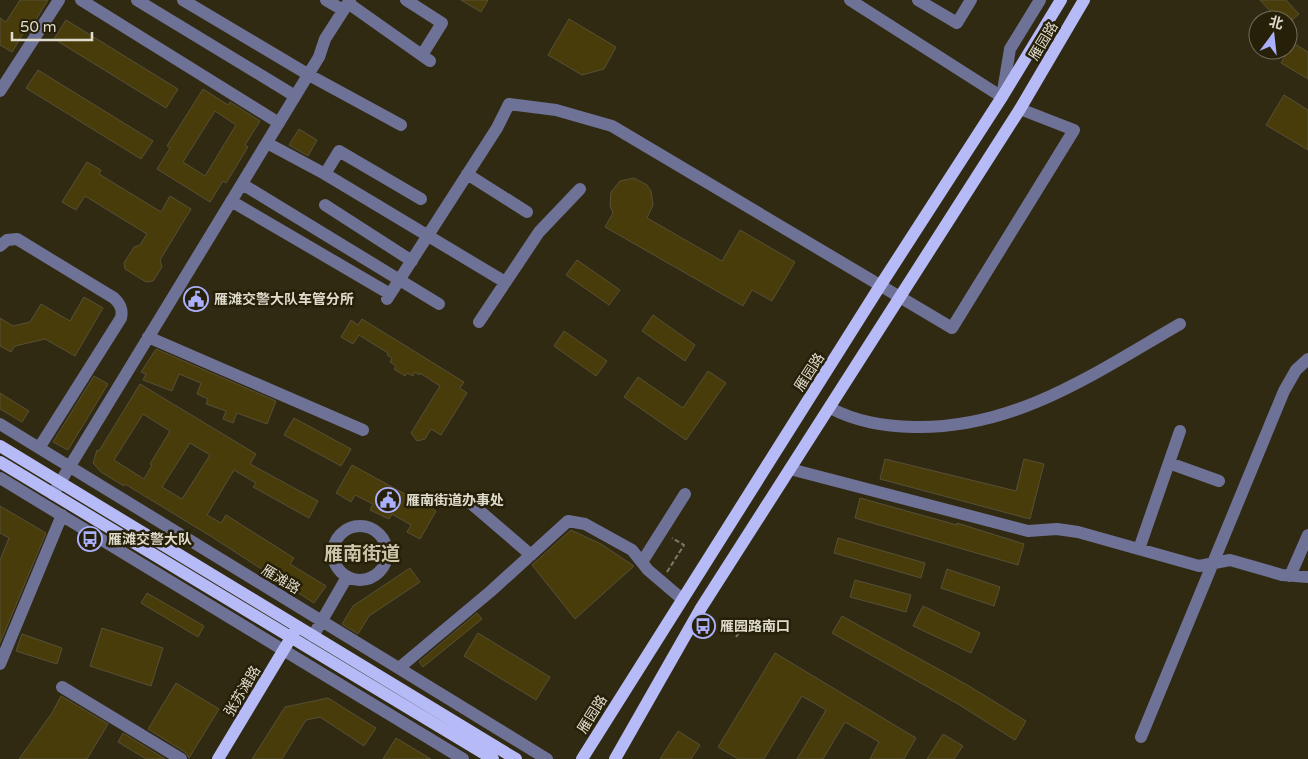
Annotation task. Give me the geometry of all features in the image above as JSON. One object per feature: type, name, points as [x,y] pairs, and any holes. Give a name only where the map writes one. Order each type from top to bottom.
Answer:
[{"type":"main road","name":"雁园路","points":[[582,759],[880,286],[1002,97],[1060,0]]},
{"type":"main road","name":"雁园路","points":[[615,759],[701,608],[830,408],[898,297],[1020,109],[1084,0]]},
{"type":"main road","points":[[1002,97],[1020,109]]},
{"type":"main road","points":[[0,446],[56,489]]},
{"type":"main road","points":[[0,462],[56,489],[295,633],[493,759]]},
{"type":"main road","points":[[295,633],[313,636],[516,759]]},
{"type":"main road","name":"张苏滩路","points":[[218,759],[295,633]]},
{"type":"street","points":[[0,91],[58,0]]},
{"type":"street","points":[[81,0],[279,123]]},
{"type":"street","points":[[183,0],[308,75],[401,125]]},
{"type":"street","points":[[326,0],[347,4],[426,58],[442,23],[406,0]]},
{"type":"street","points":[[850,0],[1002,97],[1010,49],[1040,0]]},
{"type":"street","points":[[918,0],[957,23],[971,0]]},
{"type":"street","points":[[142,1],[295,96]]},
{"type":"street","points":[[56,489],[319,57],[325,39],[347,4]]},
{"type":"street","points":[[231,201],[388,297],[497,128],[509,104],[556,110],[612,126],[952,328],[1074,130],[1020,109]]},
{"type":"street","points":[[267,143],[325,174],[505,282]]},
{"type":"street","points":[[325,174],[339,150],[421,199]]},
{"type":"street","points":[[467,174],[527,212]]},
{"type":"street","points":[[242,184],[439,304]]},
{"type":"street","points":[[479,322],[539,232],[580,189]]},
{"type":"street","points":[[325,205],[412,261]]},
{"type":"street","points":[[0,246],[7,240],[17,239],[114,298],[121,307],[121,318],[40,448]]},
{"type":"street","points":[[830,408],[850,418],[886,426],[936,427],[992,419],[1069,389],[1180,324]]},
{"type":"street","points":[[148,337],[363,430]]},
{"type":"street","points":[[1141,737],[1284,391],[1296,370],[1308,359]]},
{"type":"street","name":"雁滩路","points":[[0,424],[547,759]]},
{"type":"street","points":[[1139,549],[1180,431]]},
{"type":"street","points":[[1169,463],[1219,481]]},
{"type":"street","points":[[790,469],[1028,531],[1057,529],[1078,532],[1198,566],[1230,560],[1290,576],[1308,578]]},
{"type":"street","points":[[0,478],[463,759]]},
{"type":"street","points":[[642,562],[685,494]]},
{"type":"street","points":[[467,500],[531,555]]},
{"type":"street","points":[[0,664],[62,515]]},
{"type":"street","points":[[400,668],[568,522],[585,524],[632,550],[642,562],[682,599]]},
{"type":"street","points":[[364,526],[374,530],[382,536],[387,546],[388,557],[384,567],[378,575],[368,580],[357,580],[347,577],[339,570],[334,561],[333,550],[336,540],[343,532],[353,527],[364,526]]},
{"type":"street","points":[[1290,576],[1308,534]]},
{"type":"street","points":[[313,636],[347,577]]},
{"type":"street","points":[[295,633],[306,612]]},
{"type":"street","points":[[62,687],[181,759]]},
{"type":"path","points":[[662,531],[684,545],[665,576]]},
{"type":"path","points":[[736,637],[749,618]]},
{"type":"building","points":[[20,0],[48,0],[32,26],[29,24],[12,52],[0,45],[0,18],[6,22]]},
{"type":"building","points":[[461,0],[488,0],[481,12]]},
{"type":"building","points":[[1260,0],[1286,0],[1295,10],[1269,10]]},
{"type":"building","points":[[569,19],[616,47],[604,69],[582,75],[548,55]]},
{"type":"building","points":[[66,20],[178,89],[166,108],[54,39]]},
{"type":"building","points":[[1298,46],[1308,52],[1308,79],[1281,63],[1283,60],[1298,60]]},
{"type":"building","points":[[38,70],[153,141],[141,159],[26,88]]},
{"type":"building","points":[[203,89],[228,105],[230,102],[260,121],[245,145],[248,147],[226,183],[223,181],[210,202],[157,169],[170,148],[167,146]],"holes":[[[215,111],[236,125],[205,176],[183,162]]]},
{"type":"building","points":[[1284,95],[1308,110],[1308,150],[1266,125]]},
{"type":"building","points":[[299,129],[317,140],[308,156],[289,145]]},
{"type":"building","points":[[87,162],[101,170],[99,174],[161,212],[170,196],[191,209],[160,260],[162,267],[153,281],[146,282],[125,269],[124,263],[134,247],[140,245],[147,234],[85,196],[76,210],[62,202]]},
{"type":"building","points":[[634,178],[647,185],[651,191],[653,205],[647,218],[722,261],[740,230],[795,262],[772,301],[752,290],[743,306],[605,227],[613,213],[610,206],[611,192],[620,181]]},
{"type":"building","points":[[577,260],[620,290],[609,305],[566,275]]},
{"type":"building","points":[[84,297],[103,308],[75,356],[45,339],[15,346],[11,352],[0,346],[0,318],[13,326],[30,322],[41,304],[70,321]]},
{"type":"building","points":[[653,315],[695,345],[685,361],[642,331]]},
{"type":"building","points":[[362,319],[464,382],[460,388],[467,393],[441,435],[431,429],[425,439],[417,441],[411,433],[440,386],[420,373],[419,375],[415,372],[413,376],[407,373],[405,376],[394,369],[396,366],[390,362],[392,358],[387,355],[388,353],[359,335],[353,344],[341,337],[351,320],[358,325]]},
{"type":"building","points":[[564,331],[607,361],[596,376],[554,346]]},
{"type":"building","points":[[156,349],[276,401],[267,424],[237,413],[233,423],[223,419],[226,411],[206,404],[208,399],[197,394],[201,383],[179,374],[172,391],[143,380],[146,374],[141,372]]},
{"type":"building","points":[[708,371],[726,383],[686,440],[624,397],[638,377],[683,408]]},
{"type":"building","points":[[94,376],[108,384],[68,450],[53,442]]},
{"type":"building","points":[[140,384],[256,454],[250,464],[318,501],[309,518],[253,487],[256,483],[234,470],[207,515],[221,523],[226,515],[294,558],[290,564],[326,586],[314,603],[212,537],[125,484],[124,486],[101,472],[93,463],[97,450],[99,451]],"holes":[[[143,414],[170,431],[150,464],[152,465],[144,479],[114,460]],[[190,443],[210,455],[182,499],[162,487]]]},
{"type":"building","points":[[0,393],[29,411],[22,422],[0,409]]},
{"type":"building","points":[[294,418],[351,449],[341,466],[284,435]]},
{"type":"building","points":[[885,459],[1016,491],[1024,459],[1044,464],[1030,519],[880,479]]},
{"type":"building","points":[[352,465],[436,511],[420,539],[407,532],[411,525],[392,514],[389,519],[370,510],[373,504],[355,495],[351,502],[336,493]]},
{"type":"building","points":[[860,498],[957,525],[957,523],[1024,544],[1018,565],[855,518]]},
{"type":"building","points":[[0,506],[46,533],[0,643],[0,560],[9,538],[0,533]]},
{"type":"building","points":[[571,530],[601,544],[634,566],[575,619],[532,565]]},
{"type":"building","points":[[838,538],[925,563],[921,578],[834,553]]},
{"type":"building","points":[[410,568],[420,582],[369,616],[358,634],[342,624],[353,606]]},
{"type":"building","points":[[947,569],[1000,587],[994,606],[941,588]]},
{"type":"building","points":[[855,580],[911,595],[906,612],[850,597]]},
{"type":"building","points":[[147,593],[204,626],[198,637],[141,603]]},
{"type":"building","points":[[923,606],[980,633],[971,653],[913,626]]},
{"type":"building","points":[[477,613],[482,619],[423,667],[419,662]]},
{"type":"building","points":[[842,616],[969,686],[1026,721],[1015,740],[958,704],[832,633]]},
{"type":"building","points":[[102,628],[163,648],[151,686],[90,666]]},
{"type":"building","points":[[478,633],[550,677],[536,700],[464,656]]},
{"type":"building","points":[[22,634],[62,648],[57,664],[16,651]]},
{"type":"building","points":[[775,653],[916,738],[904,759],[870,759],[879,742],[845,722],[823,759],[797,759],[826,710],[802,696],[764,759],[738,759],[718,747]]},
{"type":"building","points":[[176,683],[219,709],[189,758],[185,752],[148,729]]},
{"type":"building","points":[[61,696],[108,724],[87,759],[19,759],[52,713]]},
{"type":"building","points":[[328,698],[376,728],[364,746],[320,717],[306,720],[282,759],[252,759],[285,707]]},
{"type":"building","points":[[678,731],[700,745],[691,759],[660,759]]},
{"type":"building","points":[[123,733],[165,759],[146,759],[118,742]]},
{"type":"building","points":[[943,734],[963,746],[954,759],[927,759]]},
{"type":"building","points":[[396,738],[431,759],[383,759]]},
{"type":"place","name":"雁滩交警大队车管分所","points":[[196,299]]},
{"type":"place","name":"雁南街道办事处","points":[[388,500]]},
{"type":"place","name":"雁滩交警大队","points":[[90,539]]},
{"type":"place","name":"雁园路南口","points":[[703,626]]},
{"type":"district","name":"雁南街道","points":[[362,553]]}]
